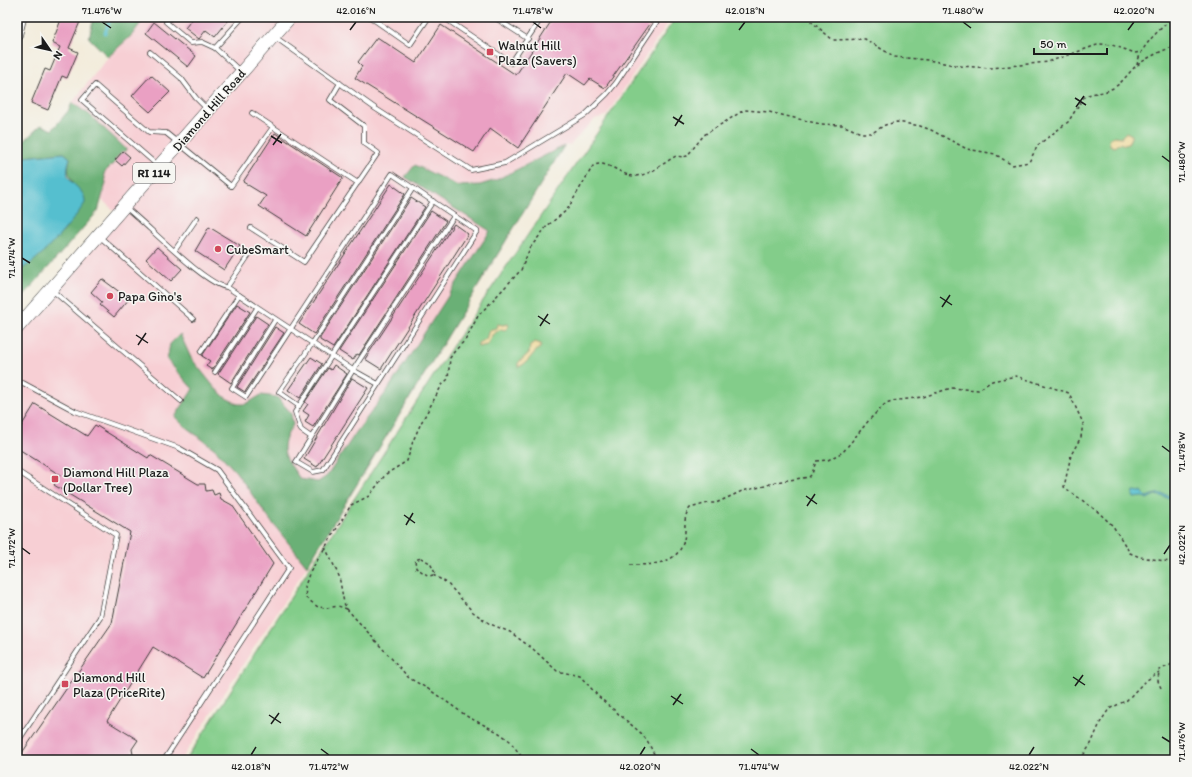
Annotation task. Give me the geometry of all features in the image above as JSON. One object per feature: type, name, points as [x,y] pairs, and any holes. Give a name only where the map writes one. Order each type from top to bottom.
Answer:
[{"type":"main road","name":"Diamond Hill Road","points":[[17,328],[209,111],[286,20]]},
{"type":"lane","points":[[170,17],[166,22],[191,43],[202,42],[215,48],[242,72]]},
{"type":"lane","points":[[215,48],[243,17]]},
{"type":"lane","points":[[370,17],[410,46],[429,17]]},
{"type":"lane","points":[[443,17],[511,64],[542,17]]},
{"type":"lane","points":[[494,17],[528,39]]},
{"type":"lane","points":[[274,36],[376,109],[471,170],[505,163],[585,115],[616,83],[660,17]]},
{"type":"lane","points":[[17,18],[24,19],[17,47]]},
{"type":"lane","points":[[150,52],[181,78],[196,98],[209,111]]},
{"type":"lane","points":[[251,228],[304,262],[378,153],[364,143],[364,126],[330,100],[340,83]]},
{"type":"lane","points":[[159,167],[82,100],[95,85],[149,132],[166,133],[230,186],[273,127]]},
{"type":"lane","points":[[252,113],[358,183]]},
{"type":"lane","points":[[275,320],[232,388],[246,397],[392,174],[477,231],[323,470],[313,472],[296,462],[353,370],[454,216]]},
{"type":"lane","points":[[299,406],[279,392],[312,344],[413,188]]},
{"type":"lane","points":[[311,438],[301,430],[295,412],[433,201]]},
{"type":"lane","points":[[124,207],[201,274],[220,286],[227,287],[275,320],[291,328],[332,357],[378,384]]},
{"type":"lane","points":[[175,250],[197,218]]},
{"type":"lane","points":[[99,236],[193,319]]},
{"type":"lane","points":[[227,287],[251,252]]},
{"type":"lane","points":[[51,289],[181,401]]},
{"type":"lane","points":[[201,352],[239,295]]},
{"type":"lane","points":[[215,372],[257,308]]},
{"type":"lane","points":[[17,385],[23,383],[75,411],[178,448],[217,470],[288,568],[164,760]]},
{"type":"lane","points":[[17,743],[100,616],[116,535],[18,473]]},
{"type":"path","points":[[806,17],[833,40],[865,40],[895,57],[928,60],[959,66],[991,68],[1048,62],[1100,44],[1112,45],[1135,53],[1142,52]]},
{"type":"path","points":[[1137,65],[1142,52],[1159,30],[1174,17]]},
{"type":"path","points":[[347,609],[338,606],[326,608],[318,607],[306,598],[305,593],[309,574],[324,547],[351,505],[369,496],[386,474],[407,461],[413,441],[421,423],[442,385],[448,379],[450,358],[466,339],[478,316],[521,270],[530,248],[547,226],[567,210],[586,176],[596,164],[631,176],[641,175],[657,169],[676,156],[687,156],[704,135],[744,110],[769,112],[820,124],[842,125],[861,133],[872,133],[885,125],[897,122],[920,126],[931,130],[967,149],[991,153],[1012,165],[1021,164],[1028,162],[1038,145],[1068,122],[1084,97],[1110,90],[1137,65],[1148,58],[1175,46]]},
{"type":"path","points":[[630,565],[659,564],[666,562],[675,554],[683,543],[685,516],[690,508],[708,503],[716,503],[742,491],[765,486],[775,482],[809,477],[812,474],[816,461],[835,457],[853,441],[870,419],[886,403],[923,397],[951,388],[978,390],[992,381],[1016,376],[1065,392],[1071,396],[1083,423],[1081,437],[1071,455],[1064,487],[1097,511],[1112,526],[1130,553],[1140,557],[1171,562]]},
{"type":"path","points":[[324,547],[339,576],[344,603],[347,609],[406,675],[468,717],[498,732],[510,741],[524,760]]},
{"type":"path","points":[[433,575],[435,573],[427,560],[415,560],[414,564],[419,571],[429,576],[433,575],[447,583],[473,612],[490,624],[510,632],[533,649],[557,671],[580,676],[604,702],[642,734],[657,760]]},
{"type":"path","points":[[1080,760],[1091,744],[1101,721],[1109,709],[1127,700],[1144,682],[1175,663]]},
{"type":"path","points":[[1159,672],[1158,681],[1161,688]]},
{"type":"shaded area","points":[[145,17],[672,17],[606,116],[595,119],[570,145],[564,146],[489,183],[480,185],[459,186],[415,165],[405,177],[490,231],[387,391],[357,431],[327,476],[318,482],[300,479],[285,458],[284,448],[287,434],[293,425],[257,397],[246,404],[238,404],[226,398],[215,388],[191,358],[180,334],[170,344],[167,353],[193,389],[183,425],[215,449],[236,472],[270,520],[307,566],[181,760],[17,760],[17,329],[118,214],[102,200],[106,183],[104,173],[125,152],[90,115],[72,103],[108,57],[132,35]]},
{"type":"green space","points":[[94,17],[145,17],[132,35],[108,57],[89,38]]},
{"type":"green space","points":[[676,17],[1175,17],[1175,760],[186,760],[457,339]]},
{"type":"green space","points":[[72,103],[90,115],[126,149],[125,152],[104,173],[106,183],[98,211],[17,303],[17,271],[28,265],[65,230],[73,182],[68,170],[70,158],[64,153],[25,157],[17,165],[17,148],[41,125],[52,130],[69,110]]},
{"type":"green space","points":[[564,146],[307,566],[270,520],[236,472],[215,449],[183,425],[175,417],[193,389],[167,360],[170,344],[180,334],[191,358],[215,388],[226,398],[238,404],[246,404],[261,395],[277,397],[291,413],[293,425],[285,441],[284,448],[287,459],[300,479],[318,482],[327,476],[357,431],[387,391],[490,231],[405,177],[415,165],[458,186],[480,185],[496,180]]},
{"type":"sand","points":[[1126,132],[1132,135],[1128,144],[1124,145],[1120,143],[1114,147],[1110,145],[1109,139],[1114,136],[1122,137]]},
{"type":"sand","points":[[498,324],[508,324],[509,326],[505,330],[501,329],[492,335],[487,345],[478,347],[478,343],[486,339],[489,330],[496,328]]},
{"type":"sand","points":[[535,342],[541,344],[540,348],[524,364],[518,367],[518,363],[529,353],[530,345]]},
{"type":"water","points":[[64,153],[70,158],[67,171],[68,176],[84,195],[85,203],[64,231],[45,251],[35,260],[17,271],[17,165],[25,157]]},
{"type":"water","points":[[1175,484],[1174,495],[1170,498],[1155,495],[1147,499],[1144,497],[1134,498],[1133,496],[1134,491],[1142,492],[1147,497],[1158,494],[1170,496]]},
{"type":"building","points":[[62,17],[82,17],[69,48],[78,52],[67,78],[62,76],[48,110],[31,103],[45,69],[50,71],[60,47],[52,43]]},
{"type":"building","points":[[194,17],[231,17],[215,37],[206,30],[199,39],[185,28]]},
{"type":"building","points":[[554,17],[655,17],[605,88],[590,79],[585,85],[567,73],[518,148],[490,128],[474,152],[355,78],[362,66],[358,62],[377,37],[416,63],[441,25],[516,75]]},
{"type":"building","points":[[154,22],[196,56],[188,67],[146,33]]},
{"type":"building","points":[[151,75],[170,92],[150,112],[132,96]]},
{"type":"building","points":[[275,133],[343,178],[306,236],[259,206],[266,196],[243,182]]},
{"type":"building","points":[[123,151],[130,157],[122,166],[115,160]]},
{"type":"building","points":[[391,184],[405,194],[314,334],[299,324]]},
{"type":"building","points":[[411,198],[425,207],[333,348],[320,340],[320,338]]},
{"type":"building","points":[[431,211],[446,221],[359,355],[357,354],[353,360],[339,351]]},
{"type":"building","points":[[454,224],[468,234],[381,369],[365,359]]},
{"type":"building","name":"CubeSmart","points":[[209,227],[240,246],[224,270],[195,251]]},
{"type":"building","points":[[157,247],[182,269],[171,281],[146,259]]},
{"type":"building","name":"Papa Gino's","points":[[102,279],[129,299],[114,317],[100,305],[102,302],[91,292]]},
{"type":"building","points":[[237,304],[250,312],[212,370],[206,366],[210,361],[202,356]]},
{"type":"building","points":[[256,316],[268,324],[231,383],[218,374]]},
{"type":"building","points":[[275,327],[284,333],[245,392],[237,387]]},
{"type":"building","points":[[311,357],[322,364],[300,398],[288,390]]},
{"type":"building","points":[[334,365],[347,374],[313,427],[305,422],[309,415],[303,411],[308,404],[305,402],[328,368],[331,370]]},
{"type":"building","points":[[352,378],[368,388],[317,467],[304,459]]},
{"type":"building","points":[[35,404],[87,436],[95,425],[148,458],[150,455],[198,484],[205,484],[206,491],[212,490],[214,495],[219,493],[221,499],[232,505],[273,564],[203,678],[153,647],[107,721],[138,740],[132,749],[134,760],[17,760],[112,623],[130,532],[54,485],[60,475],[17,448],[17,433]]},
{"type":"waterway","points":[[105,33],[111,17]]},
{"type":"place","name":"Walnut Hill Plaza (Savers)","points":[[490,52]]},
{"type":"place","name":"CubeSmart","points":[[218,249]]},
{"type":"place","name":"Papa Gino's","points":[[110,296]]},
{"type":"place","name":"Diamond Hill Plaza (Dollar Tree)","points":[[55,479]]},
{"type":"place","name":"Diamond Hill Plaza (PriceRite)","points":[[65,684]]}]
